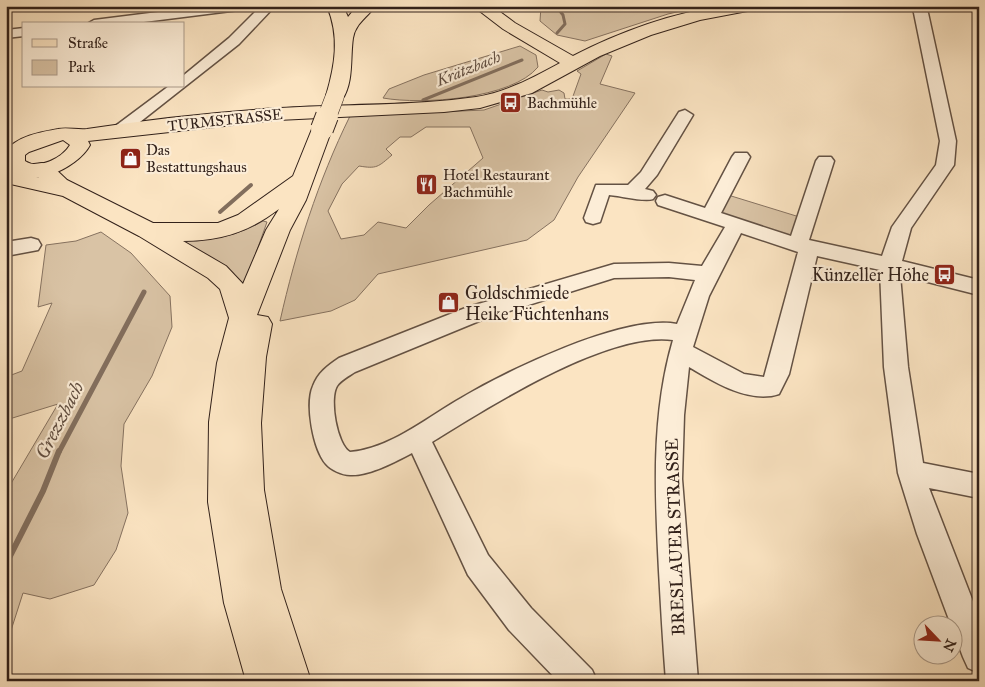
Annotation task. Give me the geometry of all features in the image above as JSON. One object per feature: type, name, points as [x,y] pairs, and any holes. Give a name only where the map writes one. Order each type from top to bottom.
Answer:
[{"type":"main road","points":[[291,681],[264,590],[248,491],[245,419],[252,349],[266,294],[289,229],[300,188],[335,96],[346,60],[346,36],[335,6]]},
{"type":"main road","points":[[346,36],[358,13],[368,6]]},
{"type":"main road","points":[[540,44],[574,46],[614,43],[671,23],[752,6]]},
{"type":"main road","points":[[488,8],[509,26],[573,63]]},
{"type":"main road","name":"TURMSTRASSE","points":[[76,143],[145,123],[444,106],[480,102],[515,93],[614,43]]},
{"type":"main road","points":[[540,44],[547,66],[542,80]]},
{"type":"main road","points":[[10,160],[22,169],[51,167],[76,143],[145,123]]},
{"type":"main road","points":[[10,160],[30,135],[50,130],[106,127],[120,130]]},
{"type":"main road","points":[[10,160],[25,144],[44,136],[64,134],[76,143]]},
{"type":"main road","points":[[10,160],[108,212],[147,230],[217,272],[231,286],[242,318]]},
{"type":"main road","points":[[51,167],[59,186],[79,195]]},
{"type":"main road","points":[[147,230],[201,234],[222,232],[239,226],[300,188]]},
{"type":"main road","points":[[266,681],[242,603],[225,502],[224,422],[231,363],[242,318],[278,230],[300,188]]},
{"type":"street","points":[[110,22],[239,6]]},
{"type":"street","points":[[185,81],[234,41],[269,6]]},
{"type":"street","points":[[917,6],[920,12],[948,141],[945,164],[902,227],[891,264],[896,367],[911,473],[931,534],[979,656]]},
{"type":"street","points":[[6,34],[22,32]]},
{"type":"street","points":[[145,123],[177,88]]},
{"type":"street","points":[[649,196],[648,175],[685,115]]},
{"type":"street","points":[[709,217],[742,157]]},
{"type":"street","points":[[708,274],[669,270],[614,272],[567,284],[476,313],[348,366],[329,378],[323,390],[321,403],[331,451],[344,462],[353,463],[418,439],[466,407],[519,379],[560,361],[612,341],[660,330],[684,343],[744,384],[760,388],[771,387],[777,374],[804,246],[825,161]]},
{"type":"street","points":[[593,218],[602,188],[649,196],[735,226],[804,246],[891,264],[979,288]]},
{"type":"street","name":"BRESLAUER STRASSE","points":[[682,681],[668,457],[678,368],[684,343],[708,274],[735,226]]},
{"type":"street","points":[[6,249],[31,245]]},
{"type":"street","points":[[418,439],[478,565],[520,619],[581,681]]},
{"type":"street","points":[[911,473],[979,486]]},
{"type":"green space","points":[[541,6],[703,6],[668,14],[585,41],[557,35],[540,21]]},
{"type":"green space","points":[[520,46],[536,55],[538,67],[525,78],[508,86],[488,93],[442,100],[420,101],[383,98],[389,89],[424,75]]},
{"type":"green space","points":[[606,54],[612,56],[600,84],[635,93],[578,177],[554,220],[527,240],[378,274],[355,300],[331,311],[280,321],[293,268],[309,216],[328,165],[350,116],[484,110],[542,90],[548,92],[559,90],[564,93],[565,99],[572,99],[581,74],[577,71]],"holes":[[[426,127],[470,127],[483,158],[429,205],[406,228],[378,222],[364,235],[341,239],[328,211],[342,184],[359,166],[374,167],[380,165],[392,155],[386,149],[400,137],[411,137]]]},
{"type":"green space","points":[[728,195],[806,219],[798,242],[717,216]]},
{"type":"green space","points":[[263,221],[267,222],[244,287],[179,239],[222,237],[242,231]]},
{"type":"green space","points":[[101,232],[131,253],[170,296],[172,327],[152,376],[124,424],[121,466],[128,513],[116,550],[94,585],[50,599],[23,593],[6,646],[6,492],[58,404],[6,420],[6,377],[22,371],[52,303],[38,307],[46,245],[76,241]]},
{"type":"waterway","name":"Krätzbach","points":[[556,6],[563,15],[565,24],[557,33]]},
{"type":"waterway","name":"Krätzbach","points":[[423,100],[522,60]]},
{"type":"waterway","name":"Krätzbach","points":[[220,212],[251,185]]},
{"type":"waterway","name":"Grezzbach","points":[[59,452],[144,292]]},
{"type":"waterway","name":"Grezzbach","points":[[6,564],[43,491],[59,451]]},
{"type":"place","name":"Bachmühle","points":[[511,103]]},
{"type":"place","name":"Das Bestattungshaus","points":[[130,159]]},
{"type":"place","name":"Hotel Restaurant Bachmühle","points":[[427,184]]},
{"type":"place","name":"Künzeller Höhe","points":[[945,275]]},
{"type":"place","name":"Goldschmiede Heike Füchtenhans","points":[[449,303]]}]
